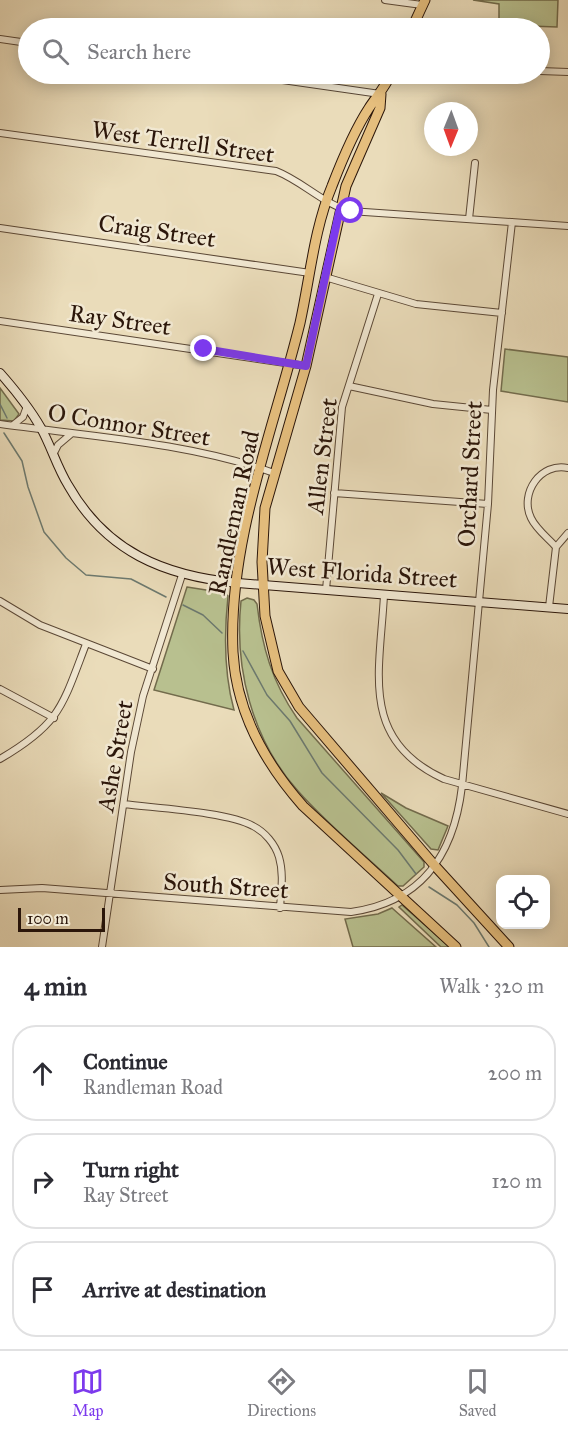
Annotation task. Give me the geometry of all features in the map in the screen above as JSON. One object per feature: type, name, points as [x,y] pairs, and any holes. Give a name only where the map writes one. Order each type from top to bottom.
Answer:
[{"type":"main road","points":[[417,18],[424,3]]},
{"type":"main road","name":"Randleman Road","points":[[386,84],[370,107],[355,136],[327,201],[290,362],[260,468],[234,605],[233,653],[244,707],[265,755],[303,806],[456,947]]},
{"type":"main road","name":"Randleman Road","points":[[381,94],[380,108],[346,186],[306,366],[265,508],[262,535],[265,616],[270,647],[288,691],[299,706],[435,866],[509,947]]},
{"type":"main road","name":"West Florida Street","points":[[0,373],[27,406],[42,430],[80,506],[113,540],[139,558],[182,575],[238,583],[568,609]]},
{"type":"street","points":[[385,0],[424,3]]},
{"type":"street","points":[[0,39],[18,42]]},
{"type":"street","points":[[550,71],[568,72]]},
{"type":"street","points":[[311,84],[381,94]]},
{"type":"street","name":"West Terrell Street","points":[[0,133],[276,171],[290,177],[340,208],[568,226]]},
{"type":"street","points":[[469,219],[475,163]]},
{"type":"street","name":"Orchard Street","points":[[435,866],[448,847],[455,828],[462,786],[488,504],[492,410],[512,222]]},
{"type":"street","name":"Craig Street","points":[[0,228],[310,273]]},
{"type":"street","points":[[324,277],[416,304],[502,313]]},
{"type":"street","name":"Allen Street","points":[[326,590],[338,431],[349,386],[378,294]]},
{"type":"street","name":"Ray Street","points":[[0,321],[306,366]]},
{"type":"street","points":[[349,386],[433,404],[492,410]]},
{"type":"street","name":"O Connor Street","points":[[12,426],[23,417],[27,406]]},
{"type":"street","name":"O Connor Street","points":[[0,424],[188,451],[274,473]]},
{"type":"street","points":[[53,456],[58,445],[71,434]]},
{"type":"street","points":[[555,548],[532,520],[528,511],[529,493],[539,476],[548,470],[559,466],[568,468]]},
{"type":"street","points":[[334,493],[488,504]]},
{"type":"street","points":[[549,607],[555,548],[568,533]]},
{"type":"street","name":"Ashe Street","points":[[102,947],[131,752],[153,669],[182,575]]},
{"type":"street","points":[[384,595],[379,696],[388,732],[398,748],[426,771],[462,786],[568,814]]},
{"type":"street","points":[[0,601],[40,625],[153,669]]},
{"type":"street","points":[[0,759],[38,736],[54,718],[63,705],[86,644]]},
{"type":"street","points":[[0,689],[54,718]]},
{"type":"street","points":[[124,804],[229,818],[251,824],[263,833],[279,855],[282,869],[280,908]]},
{"type":"street","name":"South Street","points":[[0,890],[42,888],[351,912],[366,910],[410,890],[435,866]]},
{"type":"green space","points":[[473,0],[558,0],[557,27],[550,27],[550,18],[499,18],[499,4]]},
{"type":"green space","points":[[505,349],[568,357],[568,402],[501,391]]},
{"type":"green space","points":[[0,388],[19,414],[14,421],[0,420]]},
{"type":"green space","points":[[187,587],[225,593],[228,596],[226,654],[228,682],[234,710],[154,690]]},
{"type":"green space","points":[[247,598],[254,600],[257,604],[265,649],[288,705],[424,862],[424,867],[403,886],[398,886],[310,804],[282,771],[269,749],[250,702],[240,652],[241,601]]},
{"type":"green space","points":[[381,793],[406,808],[448,826],[438,850],[431,849]]},
{"type":"green space","points":[[402,905],[450,947],[441,947],[399,907]]},
{"type":"green space","points":[[392,908],[436,947],[353,947],[345,919],[378,914]]},
{"type":"waterway","points":[[0,404],[7,418]]},
{"type":"waterway","points":[[4,433],[22,461],[28,487],[44,532],[66,558],[86,575],[131,579],[166,597]]},
{"type":"waterway","points":[[183,605],[203,615],[222,633]]},
{"type":"waterway","points":[[243,651],[267,695],[290,721],[322,773],[398,850],[416,874]]},
{"type":"waterway","points":[[429,887],[457,905],[474,923],[489,947]]},
{"type":"route","points":[[204,349],[306,366],[340,208],[351,211]]}]
